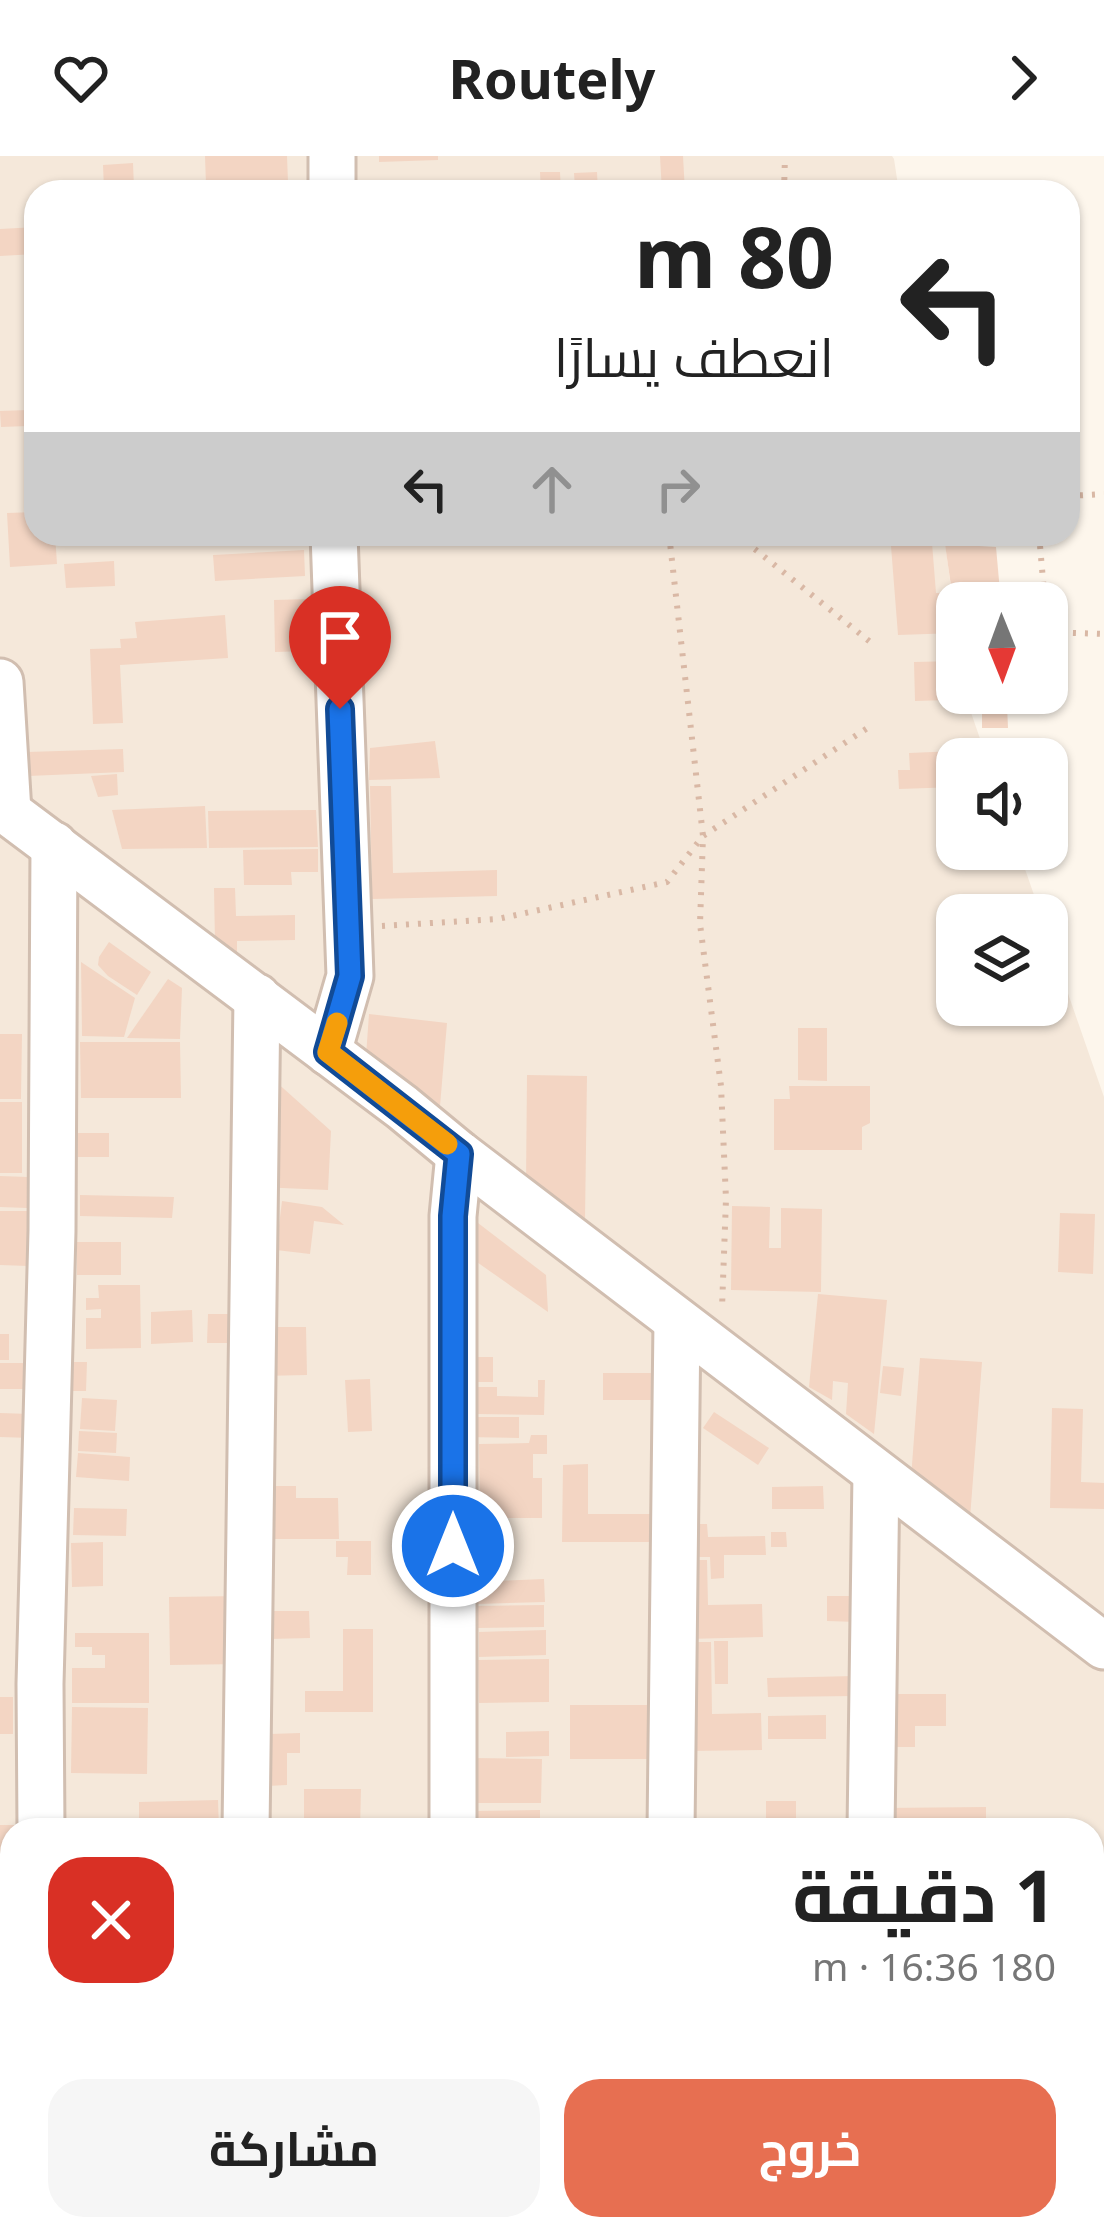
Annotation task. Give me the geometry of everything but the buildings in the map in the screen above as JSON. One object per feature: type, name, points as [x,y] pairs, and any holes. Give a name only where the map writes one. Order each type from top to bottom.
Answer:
[{"type":"street","points":[[328,1052],[350,976],[334,546]]},
{"type":"street","points":[[0,682],[4,809],[1104,1646]]},
{"type":"street","points":[[41,1818],[54,845]]},
{"type":"street","points":[[246,1818],[257,997]]},
{"type":"street","points":[[453,1818],[453,1216],[459,1154]]},
{"type":"street","points":[[671,1818],[677,1321]]},
{"type":"street","points":[[871,1818],[876,1473]]},
{"type":"path","points":[[670,546],[703,836],[700,924],[721,1086],[726,1198],[721,1354]]},
{"type":"path","points":[[751,546],[874,645]]},
{"type":"path","points":[[1040,546],[1043,582]]},
{"type":"path","points":[[1068,633],[1104,634]]},
{"type":"path","points":[[349,928],[499,919],[667,882],[703,836],[869,727]]},
{"type":"shaded area","points":[[0,156],[892,156],[897,180],[24,180],[24,546],[946,546],[950,582],[936,582],[936,714],[972,714],[980,738],[936,738],[936,870],[1025,870],[1034,894],[936,894],[936,1026],[1068,1026],[1068,993],[1104,1097],[1104,1818],[0,1818]]},
{"type":"slow traffic","points":[[337,1023],[328,1052],[447,1144]]},
{"type":"route","points":[[340,709],[350,976],[328,1052],[459,1154],[453,1216],[453,1546]]}]
